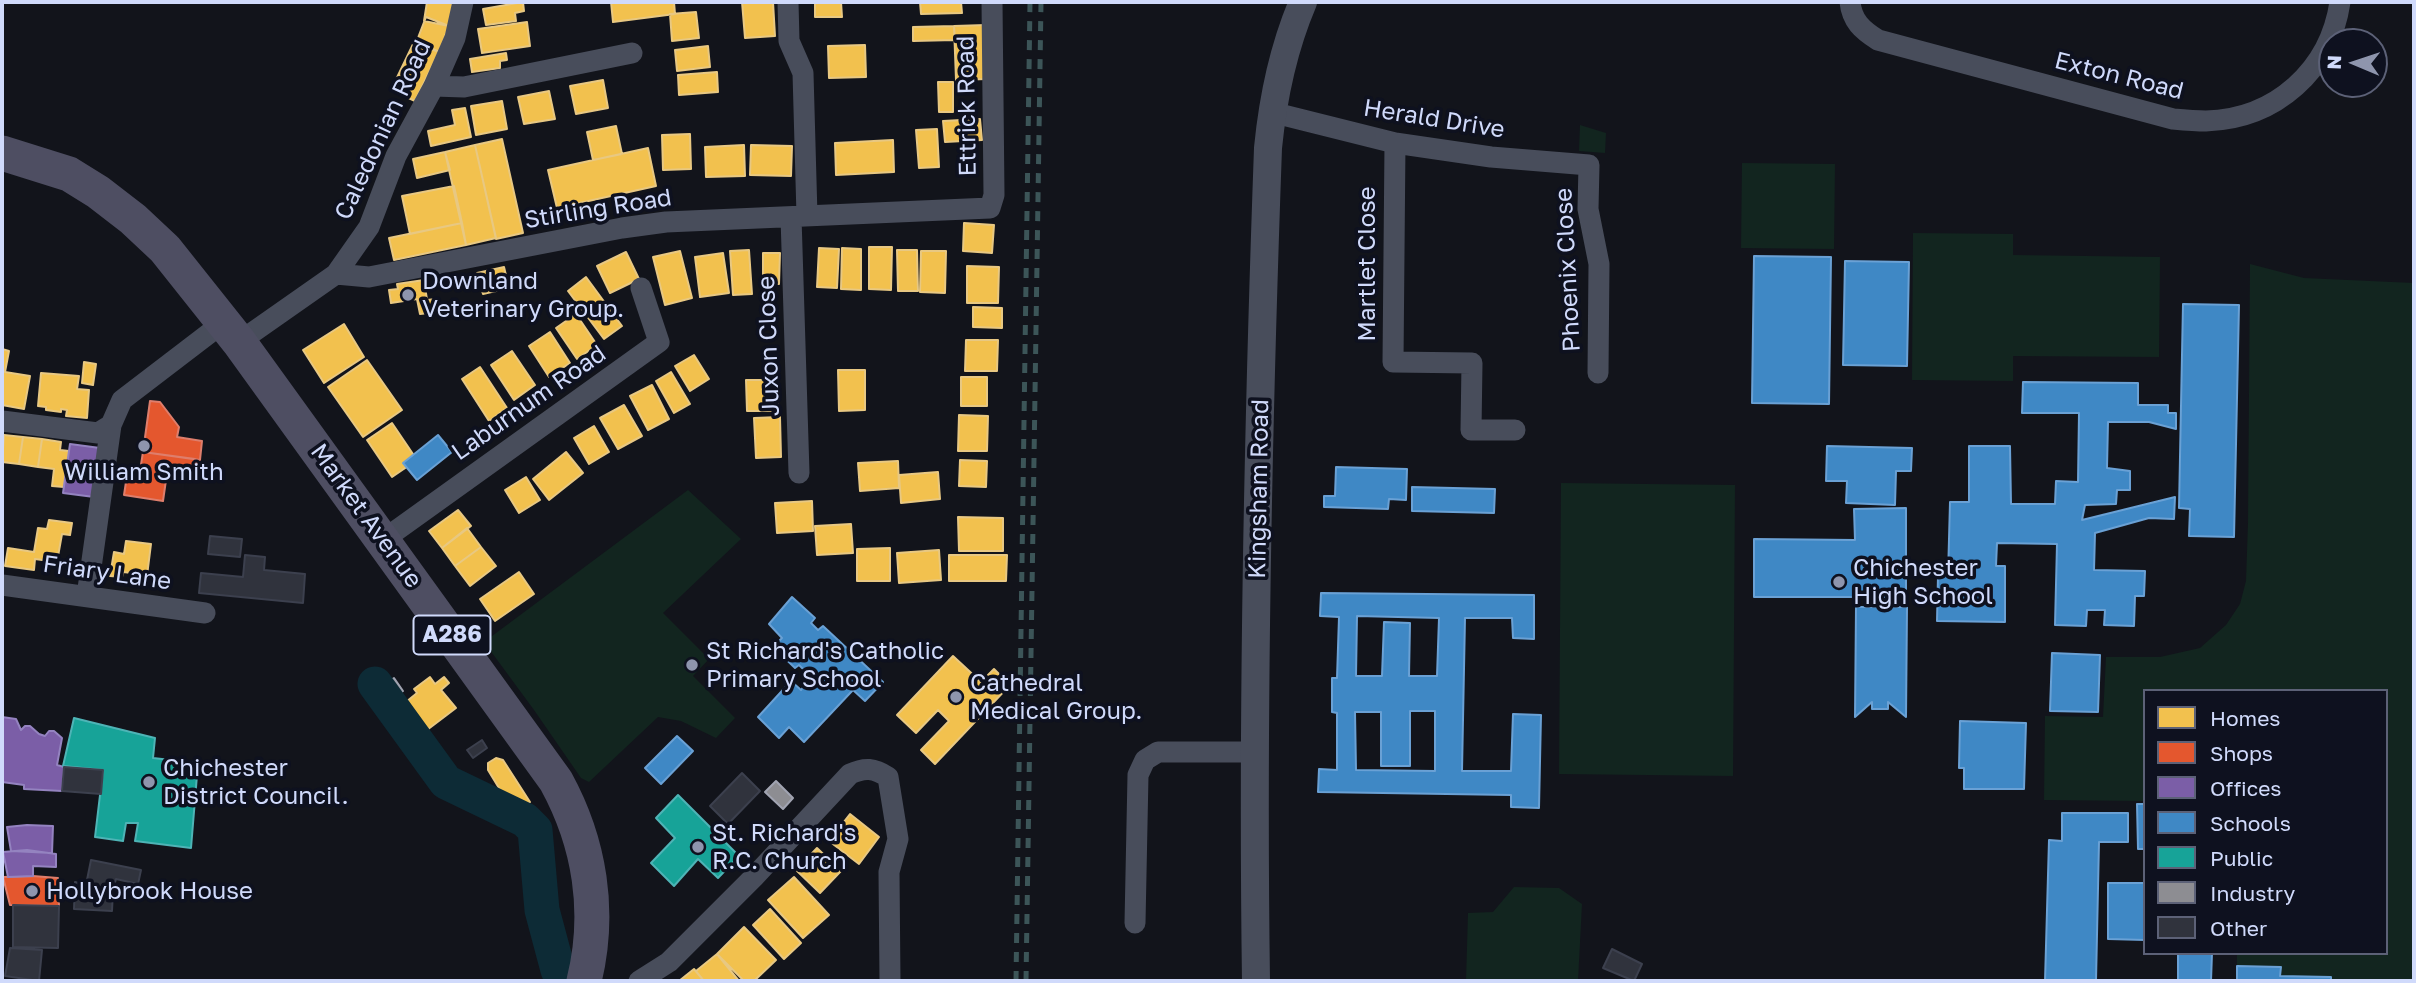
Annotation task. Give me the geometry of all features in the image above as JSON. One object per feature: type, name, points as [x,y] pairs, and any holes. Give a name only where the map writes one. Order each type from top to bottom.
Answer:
[{"type":"main road","name":"A286","points":[[2,153],[69,174],[133,219],[165,249],[232,332]]},
{"type":"main road","name":"Market Avenue","points":[[232,332],[556,781],[573,811],[588,861],[593,915],[584,981]]},
{"type":"street","name":"Caledonian Road","points":[[336,274],[369,228],[396,156],[435,86],[455,38],[463,2]]},
{"type":"street","name":"Juxon Close","points":[[788,2],[789,41],[803,73],[799,216],[799,473]]},
{"type":"street","name":"Ettrick Road","points":[[990,208],[994,195],[992,2]]},
{"type":"street","name":"Kingsham Road","points":[[1255,981],[1254,752],[1266,188],[1271,112],[1287,40],[1303,2]]},
{"type":"street","name":"Exton Road","points":[[1850,2],[1861,29],[1878,40],[2173,119],[2208,121],[2246,114],[2279,101],[2288,93],[2314,68],[2336,24],[2340,2]]},
{"type":"street","points":[[435,86],[464,87],[632,53]]},
{"type":"street","name":"Herald Drive","points":[[1271,112],[1395,143],[1491,157],[1590,165]]},
{"type":"street","name":"Martlet Close","points":[[1395,143],[1393,362],[1472,363],[1471,430],[1515,430]]},
{"type":"street","name":"Phoenix Close","points":[[1590,165],[1588,209],[1599,264],[1598,373]]},
{"type":"street","name":"Stirling Road","points":[[336,274],[369,277],[622,228],[666,222],[990,208]]},
{"type":"street","points":[[87,596],[111,425],[122,400],[232,332],[336,274]]},
{"type":"street","name":"Laburnum Road","points":[[383,540],[659,342],[641,288]]},
{"type":"street","points":[[2,421],[98,433],[111,425]]},
{"type":"street","name":"Friary Lane","points":[[2,585],[205,613]]},
{"type":"street","points":[[1135,923],[1138,775],[1145,760],[1158,752],[1254,752]]},
{"type":"street","points":[[639,981],[669,962],[754,877],[850,774],[862,769],[876,769],[888,777],[898,828],[898,839],[889,872],[890,981]]},
{"type":"green space","points":[[1580,125],[1606,133],[1605,153],[1579,151]]},
{"type":"green space","points":[[1742,163],[1835,164],[1834,249],[1741,248]]},
{"type":"green space","points":[[1913,233],[2013,234],[2013,255],[2160,257],[2159,357],[2013,356],[2013,381],[1912,380]]},
{"type":"green space","points":[[2250,264],[2304,278],[2414,283],[2414,981],[2331,981],[2331,977],[2280,976],[2280,967],[2237,966],[2237,955],[2388,955],[2388,689],[2143,689],[2143,801],[2044,800],[2045,716],[2103,717],[2106,657],[2160,657],[2200,648],[2226,625],[2240,604],[2246,581]]},
{"type":"green space","points":[[1561,483],[1735,485],[1733,776],[1559,774]]},
{"type":"green space","points":[[688,490],[741,539],[663,613],[709,659],[693,676],[735,718],[716,738],[681,721],[658,717],[589,782],[581,778],[484,642]]},
{"type":"green space","points":[[1514,887],[1559,888],[1582,904],[1578,981],[1466,981],[1468,913],[1493,912]]},
{"type":"building: Homes","points":[[427,2],[453,2],[449,26],[424,21]]},
{"type":"building: Homes","points":[[523,2],[524,11],[515,13],[516,21],[486,25],[483,9]]},
{"type":"building: Homes","points":[[611,2],[674,2],[675,14],[613,22]]},
{"type":"building: Homes","points":[[742,2],[773,2],[775,36],[745,38]]},
{"type":"building: Homes","points":[[815,2],[841,2],[842,17],[815,17]]},
{"type":"building: Homes","points":[[920,2],[961,2],[962,13],[921,14]]},
{"type":"building: Homes","points":[[696,12],[699,38],[672,41],[670,14]]},
{"type":"building: Homes","points":[[426,17],[449,26],[439,52],[416,43]]},
{"type":"building: Homes","points":[[527,22],[530,46],[482,53],[478,29]]},
{"type":"building: Homes","points":[[986,25],[987,79],[956,80],[954,26]]},
{"type":"building: Homes","points":[[954,26],[955,40],[913,41],[913,27]]},
{"type":"building: Homes","points":[[415,40],[439,52],[415,101],[391,90]]},
{"type":"building: Homes","points":[[865,45],[866,77],[829,78],[828,46]]},
{"type":"building: Homes","points":[[708,46],[710,67],[677,71],[675,50]]},
{"type":"building: Homes","points":[[506,53],[507,60],[500,61],[500,68],[472,72],[470,59]]},
{"type":"building: Homes","points":[[717,72],[718,92],[679,95],[678,75]]},
{"type":"building: Homes","points":[[603,80],[608,108],[576,114],[570,86]]},
{"type":"building: Homes","points":[[938,82],[953,82],[953,112],[939,112]]},
{"type":"building: Homes","points":[[549,91],[555,119],[524,124],[518,97]]},
{"type":"building: Homes","points":[[502,101],[507,129],[476,135],[471,106]]},
{"type":"building: Homes","points":[[465,108],[471,137],[431,146],[428,131],[455,125],[452,110]]},
{"type":"building: Homes","points":[[980,119],[982,140],[945,142],[943,121]]},
{"type":"building: Homes","points":[[616,126],[622,154],[593,160],[587,132]]},
{"type":"building: Homes","points":[[937,129],[939,167],[919,168],[916,130]]},
{"type":"building: Homes","points":[[690,134],[691,169],[663,170],[662,135]]},
{"type":"building: Homes","points":[[502,139],[523,233],[496,239],[475,145]]},
{"type":"building: Homes","points":[[893,140],[894,172],[836,175],[835,143]]},
{"type":"building: Homes","points":[[475,145],[496,238],[466,245],[445,152]]},
{"type":"building: Homes","points":[[744,145],[745,176],[706,177],[705,147]]},
{"type":"building: Homes","points":[[751,145],[792,146],[791,176],[750,175]]},
{"type":"building: Homes","points":[[648,148],[656,186],[557,208],[548,170]]},
{"type":"building: Homes","points":[[445,152],[450,170],[417,178],[413,159]]},
{"type":"building: Homes","points":[[454,186],[462,223],[410,234],[402,196]]},
{"type":"building: Homes","points":[[462,223],[466,245],[394,260],[389,238]]},
{"type":"building: Homes","points":[[964,223],[994,225],[992,253],[963,251]]},
{"type":"building: Homes","points":[[869,247],[892,247],[891,290],[869,289]]},
{"type":"building: Homes","points":[[819,248],[839,249],[837,288],[817,287]]},
{"type":"building: Homes","points":[[842,248],[861,249],[861,290],[841,289]]},
{"type":"building: Homes","points":[[749,250],[752,294],[733,295],[730,251]]},
{"type":"building: Homes","points":[[897,250],[917,250],[918,291],[898,291]]},
{"type":"building: Homes","points":[[680,251],[692,298],[665,305],[653,257]]},
{"type":"building: Homes","points":[[921,251],[946,251],[945,293],[920,292]]},
{"type":"building: Homes","points":[[626,252],[639,279],[610,293],[597,266]]},
{"type":"building: Homes","points":[[723,253],[729,293],[700,297],[695,257]]},
{"type":"building: Homes","points":[[763,253],[780,253],[779,284],[763,284]]},
{"type":"building: Homes","points":[[967,266],[999,267],[998,303],[967,303]]},
{"type":"building: Homes","points":[[504,267],[509,288],[483,294],[477,273]]},
{"type":"building: Homes","points":[[586,277],[622,326],[604,339],[568,291]]},
{"type":"building: Homes","name":"Downland Veterinary Group.","points":[[424,280],[427,300],[436,299],[438,312],[420,314],[417,299],[391,303],[389,290],[398,289],[397,284]]},
{"type":"building: Homes","points":[[973,307],[1002,308],[1002,328],[973,327]]},
{"type":"building: Homes","points":[[576,314],[597,345],[577,359],[556,328]]},
{"type":"building: Homes","points":[[344,324],[364,357],[324,383],[303,350]]},
{"type":"building: Homes","points":[[550,332],[570,363],[549,377],[529,346]]},
{"type":"building: Homes","points":[[966,340],[998,340],[997,371],[965,371]]},
{"type":"building: Homes","points":[[2,349],[9,351],[5,372],[30,376],[24,409],[2,405]]},
{"type":"building: Homes","points":[[512,351],[535,385],[514,400],[491,365]]},
{"type":"building: Homes","points":[[694,355],[709,379],[690,391],[675,366]]},
{"type":"building: Homes","points":[[367,360],[402,410],[363,437],[328,387]]},
{"type":"building: Homes","points":[[84,362],[96,364],[93,385],[82,383]]},
{"type":"building: Homes","points":[[480,367],[507,408],[489,421],[462,379]]},
{"type":"building: Homes","points":[[838,370],[865,370],[865,410],[839,411]]},
{"type":"building: Homes","points":[[671,372],[690,404],[674,413],[656,381]]},
{"type":"building: Homes","points":[[41,373],[79,376],[77,389],[89,390],[87,418],[66,416],[67,410],[46,410],[46,407],[38,406]]},
{"type":"building: Homes","points":[[961,377],[987,377],[987,406],[961,406]]},
{"type":"building: Homes","points":[[746,380],[778,380],[778,411],[747,411]]},
{"type":"building: Homes","points":[[652,385],[669,419],[648,430],[630,396]]},
{"type":"building: Homes","points":[[624,405],[642,436],[618,449],[600,418]]},
{"type":"building: Homes","points":[[959,415],[988,416],[987,451],[958,451]]},
{"type":"building: Homes","points":[[780,417],[781,457],[756,458],[754,418]]},
{"type":"building: Homes","points":[[392,423],[417,460],[392,477],[367,440]]},
{"type":"building: Homes","points":[[594,426],[609,452],[589,464],[574,438]]},
{"type":"building: Homes","points":[[4,435],[23,437],[19,464],[2,462]]},
{"type":"building: Homes","points":[[23,437],[42,439],[38,467],[19,464]]},
{"type":"building: Homes","points":[[42,439],[61,442],[60,450],[69,451],[64,487],[52,486],[54,469],[38,467]]},
{"type":"building: Homes","points":[[566,452],[583,473],[549,500],[533,479]]},
{"type":"building: Homes","points":[[960,460],[987,461],[986,487],[959,486]]},
{"type":"building: Homes","points":[[898,461],[899,488],[860,491],[858,463]]},
{"type":"building: Homes","points":[[938,472],[940,499],[901,503],[899,475]]},
{"type":"building: Homes","points":[[526,477],[540,500],[519,513],[505,490]]},
{"type":"building: Homes","points":[[812,501],[813,531],[777,533],[775,503]]},
{"type":"building: Homes","points":[[458,510],[471,526],[442,548],[429,531]]},
{"type":"building: Homes","points":[[958,517],[1003,518],[1003,551],[959,551]]},
{"type":"building: Homes","points":[[49,520],[72,523],[70,535],[62,534],[57,562],[35,559],[34,570],[5,566],[8,548],[34,552],[38,528],[47,529]]},
{"type":"building: Homes","points":[[851,524],[853,553],[817,555],[815,526]]},
{"type":"building: Homes","points":[[467,528],[481,547],[455,566],[442,548]]},
{"type":"building: Homes","points":[[126,541],[151,544],[146,584],[131,582],[132,573],[123,572],[122,577],[110,576],[114,552],[124,554]]},
{"type":"building: Homes","points":[[481,547],[496,566],[470,586],[455,566]]},
{"type":"building: Homes","points":[[890,548],[890,581],[857,581],[857,549]]},
{"type":"building: Homes","points":[[939,550],[941,580],[899,583],[897,553]]},
{"type":"building: Homes","points":[[949,555],[1007,555],[1006,581],[949,581]]},
{"type":"building: Homes","points":[[519,572],[534,594],[495,621],[480,599]]},
{"type":"building: Homes","name":"Cathedral Medical Group.","points":[[953,656],[981,682],[994,669],[1010,685],[935,764],[921,750],[949,721],[938,710],[916,733],[897,715]]},
{"type":"building: Homes","points":[[430,677],[435,684],[444,677],[449,683],[441,690],[456,708],[423,733],[418,726],[412,730],[402,716],[411,708],[406,702],[417,693],[414,689]]},
{"type":"building: Homes","points":[[496,758],[503,760],[530,802],[518,811],[513,803],[504,809],[496,797],[502,793],[488,770],[488,763]]},
{"type":"building: Homes","points":[[850,814],[879,837],[859,864],[829,841]]},
{"type":"building: Homes","points":[[817,848],[841,871],[820,893],[796,870]]},
{"type":"building: Homes","points":[[794,877],[829,915],[803,938],[768,900]]},
{"type":"building: Homes","points":[[770,909],[801,943],[784,959],[753,925]]},
{"type":"building: Homes","points":[[744,927],[776,960],[754,981],[744,981],[717,954]]},
{"type":"building: Homes","points":[[717,954],[739,981],[704,981],[696,971]]},
{"type":"building: Homes","points":[[694,969],[704,981],[679,981]]},
{"type":"building: Shops","points":[[150,401],[160,402],[179,427],[177,437],[202,441],[200,460],[143,452]]},
{"type":"building: Shops","points":[[143,452],[195,459],[194,462],[199,463],[196,481],[176,476],[177,470],[165,469],[167,473],[163,501],[124,495],[128,469],[140,471]]},
{"type":"building: Shops","name":"Hollybrook House","points":[[3,877],[58,878],[59,906],[10,905]]},
{"type":"building: Offices","points":[[70,444],[100,448],[94,497],[63,493]]},
{"type":"building: Offices","points":[[2,717],[16,719],[21,730],[30,726],[39,734],[45,736],[49,731],[54,731],[62,738],[57,765],[64,767],[62,791],[24,789],[24,785],[2,782]]},
{"type":"building: Offices","points":[[53,826],[52,853],[11,851],[7,827]]},
{"type":"building: Offices","points":[[27,850],[56,854],[56,867],[33,866],[33,876],[8,877],[3,852]]},
{"type":"building: Schools","points":[[1754,256],[1831,257],[1829,404],[1752,403]]},
{"type":"building: Schools","points":[[1845,261],[1909,262],[1907,366],[1843,365]]},
{"type":"building: Schools","points":[[2183,304],[2239,305],[2234,537],[2189,536],[2190,509],[2179,508]]},
{"type":"building: Schools","points":[[2023,382],[2138,383],[2138,405],[2168,405],[2168,413],[2176,413],[2176,429],[2149,422],[2108,422],[2107,468],[2130,471],[2130,490],[2117,490],[2116,504],[2085,505],[2082,520],[2175,497],[2174,519],[2149,518],[2095,533],[2094,570],[2145,571],[2144,596],[2135,596],[2134,626],[2104,625],[2105,610],[2087,610],[2086,626],[2055,625],[2057,544],[1997,543],[1996,566],[2005,566],[2005,622],[1937,621],[1938,576],[1948,576],[1950,502],[1969,502],[1969,446],[2010,446],[2011,504],[2055,504],[2056,481],[2078,482],[2079,413],[2022,413]]},
{"type":"building: Schools","points":[[438,435],[452,452],[417,480],[403,463]]},
{"type":"building: Schools","points":[[1827,446],[1912,448],[1911,471],[1896,471],[1895,505],[1846,503],[1847,481],[1826,481]]},
{"type":"building: Schools","points":[[1336,467],[1407,469],[1406,500],[1389,499],[1388,509],[1324,507],[1324,496],[1335,496]]},
{"type":"building: Schools","points":[[1412,487],[1495,489],[1494,513],[1412,511]]},
{"type":"building: Schools","points":[[1906,508],[1906,597],[1754,597],[1754,539],[1855,540],[1854,509]]},
{"type":"building: Schools","points":[[1321,593],[1534,595],[1534,639],[1513,638],[1512,618],[1465,618],[1462,771],[1511,771],[1513,714],[1541,715],[1539,808],[1511,807],[1511,795],[1318,792],[1319,769],[1337,770],[1337,713],[1332,712],[1332,678],[1337,678],[1339,617],[1320,616]],"holes":[[[1357,616],[1439,618],[1437,676],[1409,676],[1410,623],[1384,622],[1382,676],[1356,676]],[[1410,711],[1435,711],[1435,771],[1356,770],[1355,712],[1381,712],[1381,766],[1410,766]]]},
{"type":"building: Schools","points":[[792,597],[815,618],[811,623],[818,630],[823,626],[883,682],[865,701],[853,690],[804,742],[789,727],[779,738],[758,717],[791,681],[801,690],[811,677],[799,665],[795,668],[773,647],[782,638],[769,624]]},
{"type":"building: Schools","points":[[1856,607],[1907,607],[1906,717],[1888,702],[1888,709],[1872,709],[1872,702],[1855,717]]},
{"type":"building: Schools","points":[[2052,653],[2100,655],[2098,712],[2050,711]]},
{"type":"building: Schools","points":[[1960,721],[2026,723],[2024,789],[1964,789],[1964,768],[1959,768]]},
{"type":"building: Schools","points":[[677,736],[693,751],[661,784],[645,768]]},
{"type":"building: Schools","points":[[2137,804],[2143,804],[2143,849],[2138,849]]},
{"type":"building: Schools","points":[[2062,813],[2128,813],[2128,842],[2099,842],[2096,981],[2045,981],[2049,840],[2062,841]]},
{"type":"building: Schools","points":[[2108,883],[2143,883],[2143,940],[2108,939]]},
{"type":"building: Schools","points":[[2178,955],[2212,955],[2211,981],[2178,981]]},
{"type":"building: Schools","points":[[2237,966],[2281,967],[2280,976],[2331,977],[2331,981],[2237,981]]},
{"type":"building: Public","name":"Chichester District Council.","points":[[74,718],[155,738],[153,758],[198,763],[191,848],[135,841],[138,823],[126,823],[123,841],[95,837],[103,770],[63,766]]},
{"type":"building: Public","name":"St. Richard's R.C. Church","points":[[678,795],[739,856],[718,878],[698,859],[674,886],[651,863],[675,838],[656,818]]},
{"type":"building: Industry","points":[[394,678],[403,691],[390,701],[381,687]]},
{"type":"building: Industry","points":[[776,781],[793,798],[783,809],[765,792]]},
{"type":"building: Other","points":[[210,536],[242,539],[240,557],[208,554]]},
{"type":"building: Other","points":[[245,555],[265,557],[264,570],[305,574],[303,603],[199,593],[201,573],[243,577]]},
{"type":"building: Other","points":[[482,740],[487,748],[473,758],[467,750]]},
{"type":"building: Other","points":[[64,767],[103,770],[101,794],[62,791]]},
{"type":"building: Other","points":[[742,773],[760,791],[728,824],[710,806]]},
{"type":"building: Other","points":[[91,860],[141,870],[138,884],[116,879],[112,911],[74,909],[75,882],[86,885]]},
{"type":"building: Other","points":[[13,905],[59,906],[58,948],[13,947]]},
{"type":"building: Other","points":[[10,948],[42,950],[39,981],[5,976]]},
{"type":"building: Other","points":[[1612,949],[1642,964],[1634,981],[1603,968]]},
{"type":"waterway","points":[[375,684],[446,782],[525,820],[535,830],[542,910],[558,970]]},
{"type":"railway","points":[[1016,981],[1030,2]]},
{"type":"railway","points":[[1026,981],[1041,2]]},
{"type":"place","name":"Downland Veterinary Group.","points":[[408,295]]},
{"type":"place","name":"William Smith","points":[[144,446]]},
{"type":"place","name":"Chichester High School","points":[[1839,582]]},
{"type":"place","name":"St Richard's Catholic Primary School","points":[[692,665]]},
{"type":"place","name":"Cathedral Medical Group.","points":[[956,697]]},
{"type":"place","name":"Chichester District Council.","points":[[149,782]]},
{"type":"place","name":"St. Richard's R.C. Church","points":[[698,847]]},
{"type":"place","name":"Hollybrook House","points":[[32,891]]}]
